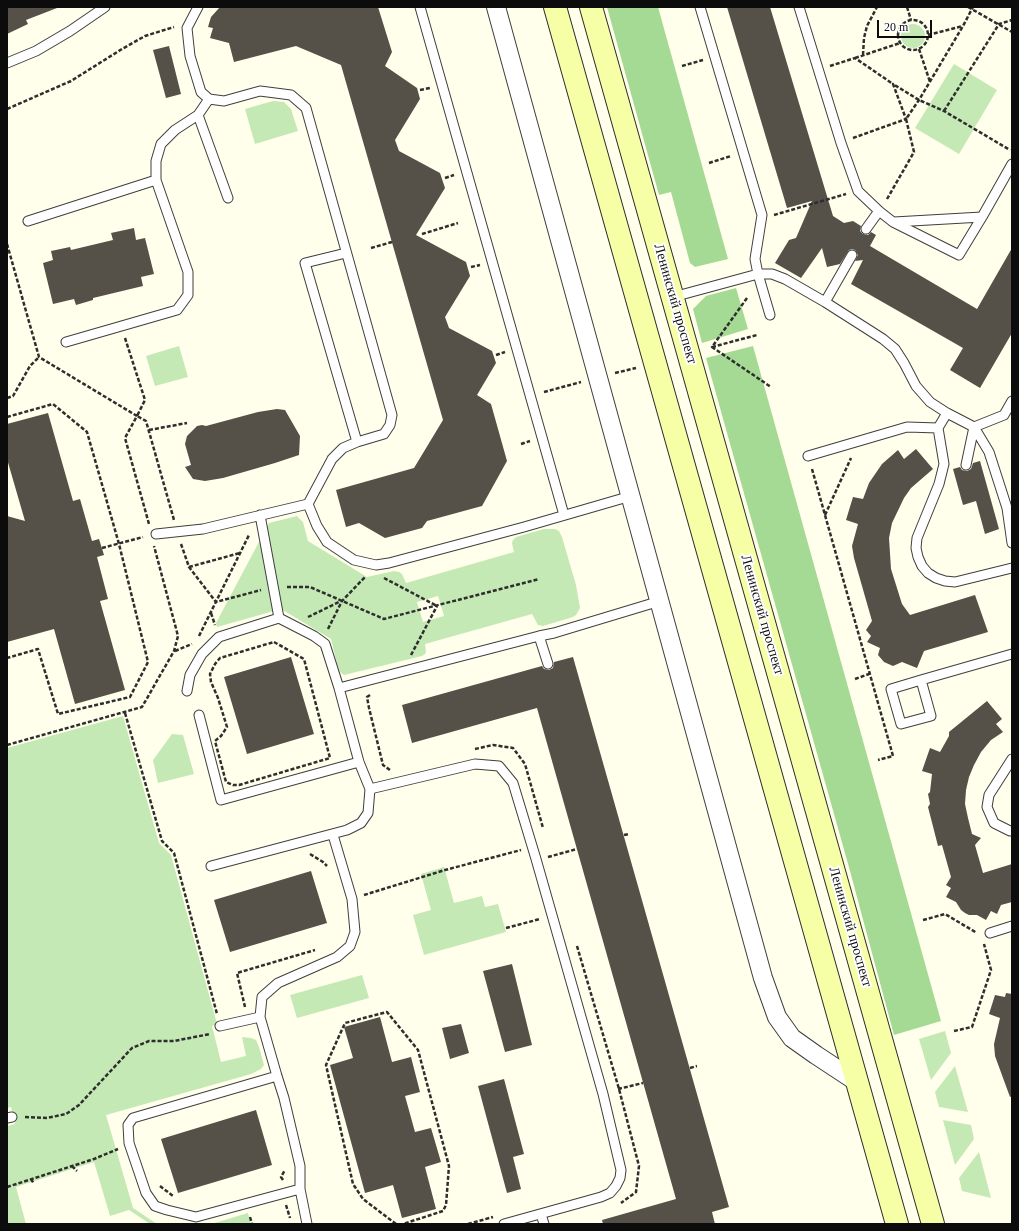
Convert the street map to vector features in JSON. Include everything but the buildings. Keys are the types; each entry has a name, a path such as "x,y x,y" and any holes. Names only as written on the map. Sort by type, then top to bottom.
{"main road":[{"path":"555,7 897,1224"},
{"name":"Ленинский проспект","path":"591,7 933,1224"}],"street":[{"path":"496,7 763,978 777,1017 792,1038 857,1082"}],"lane":[{"path":"7,62 36,51 70,32 105,7"},
{"path":"152,535 203,529 308,504 332,459 342,448 384,434 390,425 392,415 306,108 291,95 260,91 224,100 209,99 201,92 190,56 187,28 198,7"},
{"path":"420,7 564,515"},
{"path":"700,7 762,215 755,259 770,315"},
{"path":"800,7 841,143 858,191 893,222 959,255 1012,164"},
{"path":"66,342 177,310 188,295 188,272 156,180 156,161 161,144 175,130 198,115 209,99"},
{"path":"198,115 228,198"},
{"path":"28,221 156,180"},
{"path":"866,229 879,211"},
{"path":"893,222 982,217"},
{"path":"346,253 305,263 357,442"},
{"path":"825,302 852,255"},
{"path":"673,297 758,274 772,274 785,279 825,302 883,339 895,349 916,386 930,402 974,427 989,452 1007,508 1012,544"},
{"path":"974,427 1004,415 1012,400"},
{"path":"947,413 938,428 944,464 939,484 917,538 916,548 922,566 928,573 936,578 955,582 1012,568"},
{"path":"808,456 907,427 938,428"},
{"path":"966,465 974,427"},
{"path":"308,504 316,526 327,542 354,560 376,565 494,535 631,496"},
{"path":"211,866 333,835 361,823 368,813 370,789 359,762 339,688 325,644 314,636 280,618 260,516"},
{"path":"339,688 554,633 660,601"},
{"path":"186,691 190,675 202,654 219,637 280,618"},
{"path":"539,636 548,664"},
{"path":"921,680 931,716 901,724 891,689 921,680 1012,654"},
{"path":"199,715 221,800 359,762"},
{"path":"1012,759 989,795 987,807 994,823 1012,831"},
{"path":"370,789 475,764 499,766 513,784 566,962 603,1094 621,1170 620,1178 610,1193 601,1197 504,1224"},
{"path":"308,1224 300,1189 300,1166 284,1098 260,1017 262,996 278,983 337,957 350,946 355,932 352,899 333,835"},
{"path":"986,934 1012,926"},
{"path":"220,1026 260,1017"},
{"path":"277,1076 133,1118 128,1125 129,1143 146,1193 155,1206 196,1218 300,1189"},
{"path":"541,1214 544,1224"}],"path":[{"path":"863,55 864,38 867,26 877,7"},
{"path":"907,7 911,20"},
{"path":"968,7 973,8 1012,32"},
{"path":"866,134 906,119 920,100 973,8"},
{"path":"911,20 922,23 926,28 928,35 924,46 918,50 905,48 900,43 898,36 899,30 904,24 911,20"},
{"path":"944,111 999,24 1012,20"},
{"path":"7,109 71,81 145,36 179,25 189,24"},
{"path":"928,35 963,26"},
{"path":"818,69 900,43"},
{"path":"918,50 930,82"},
{"path":"854,58 893,84 920,100 944,111 1012,152"},
{"path":"879,211 890,195 914,152 906,119 893,84"},
{"path":"772,216 858,191"},
{"path":"422,234 458,223"},
{"path":"371,248 392,242"},
{"path":"7,244 39,357 146,421 177,532 189,567 216,602"},
{"path":"712,347 747,298"},
{"path":"7,745 142,707 174,651 178,636 126,438 145,400 121,326"},
{"path":"708,348 757,335"},
{"path":"712,347 772,387"},
{"path":"7,398 13,396 30,366 39,357"},
{"path":"7,417 53,404 87,432 119,544 148,662 130,697 58,714 38,649 7,658"},
{"path":"149,430 187,423"},
{"path":"825,516 852,456 849,444"},
{"path":"808,456 893,756 878,760"},
{"path":"199,636 260,516"},
{"path":"102,548 152,535"},
{"path":"189,567 240,553"},
{"path":"321,642 342,600 376,565"},
{"path":"376,565 379,576 437,606"},
{"path":"216,602 273,587 310,586 384,619 539,579"},
{"path":"292,625 342,600"},
{"path":"402,671 437,606"},
{"path":"274,642 304,660 330,758 239,784 233,785 226,782 214,741 221,736 227,727 218,698 211,682 210,674 215,664 220,658 224,657 274,642"},
{"path":"174,651 196,643"},
{"path":"855,678 869,674"},
{"path":"375,691 367,697 368,708 383,765 391,770"},
{"path":"10,1117 47,1118 66,1114 79,1105 132,1048 149,1041 174,1041 211,1034 220,1026 174,853 162,841 125,712"},
{"path":"624,835 629,834"},
{"path":"568,852 577,849"},
{"path":"352,899 439,872 520,850"},
{"path":"923,920 945,914 986,934"},
{"path":"506,928 542,918"},
{"path":"954,1032 972,1027 989,977 991,970 984,942"},
{"path":"396,1224 363,1199 354,1184 326,1065 345,1023 387,1012 418,1050 449,1166 446,1205 444,1211 403,1224"},
{"path":"690,1068 697,1066"},
{"path":"7,1187 114,1152"},
{"path":"72,1166 77,1171"},
{"path":"278,1180 281,1177"},
{"path":"31,1179 34,1184"},
{"path":"157,1183 176,1198"},
{"path":"286,1204 292,1224"},
{"path":"250,1215 252,1224"}],"green space":[{"path":"607,7 658,7 728,259 695,267 690,263 671,192 659,195"},
{"path":"913,24 921,28 925,36 921,44 913,48 905,44 901,36 905,28"},
{"path":"954,64 997,90 959,154 915,128"},
{"path":"273,101 284,102 291,109 298,131 255,144 245,109"},
{"path":"736,288 748,329 702,343 693,309 706,296"},
{"path":"179,346 188,377 155,386 146,356"},
{"path":"753,346 941,1021 894,1035 850,871 706,358"},
{"path":"297,516 303,522 308,541 367,577 394,571 402,574 406,583 514,552 512,543 516,537 544,529 555,529 559,531 562,537 576,585 580,608 573,617 543,626 538,625 532,614 425,644 426,652 422,656 344,675 340,672 337,664 331,639 281,609 217,627 216,623 269,523","holes":["438,596 444,616 423,622 417,602"]},
{"path":"123,716 159,843 171,855 217,1024 212,1026 221,1062 246,1056 242,1037 256,1040 264,1065 261,1069 251,1074 106,1115 133,1208 157,1224 150,1224 129,1210 110,1216 94,1162 16,1187 26,1224 7,1224 7,1126 15,1124 11,1107 7,1108 7,748"},
{"path":"172,734 183,735 194,774 158,783 153,760"},
{"path":"444,867 454,903 482,896 485,907 498,904 506,932 424,955 413,915 431,910 421,874"},
{"path":"362,975 369,998 297,1018 290,995"},
{"path":"945,1031 951,1053 931,1080 919,1039"},
{"path":"955,1066 968,1112 939,1107 935,1092"},
{"path":"943,1120 971,1125 974,1139 955,1165"},
{"path":"979,1152 991,1198 962,1191 959,1178"},
{"path":"248,1213 251,1224 211,1224"}]}
